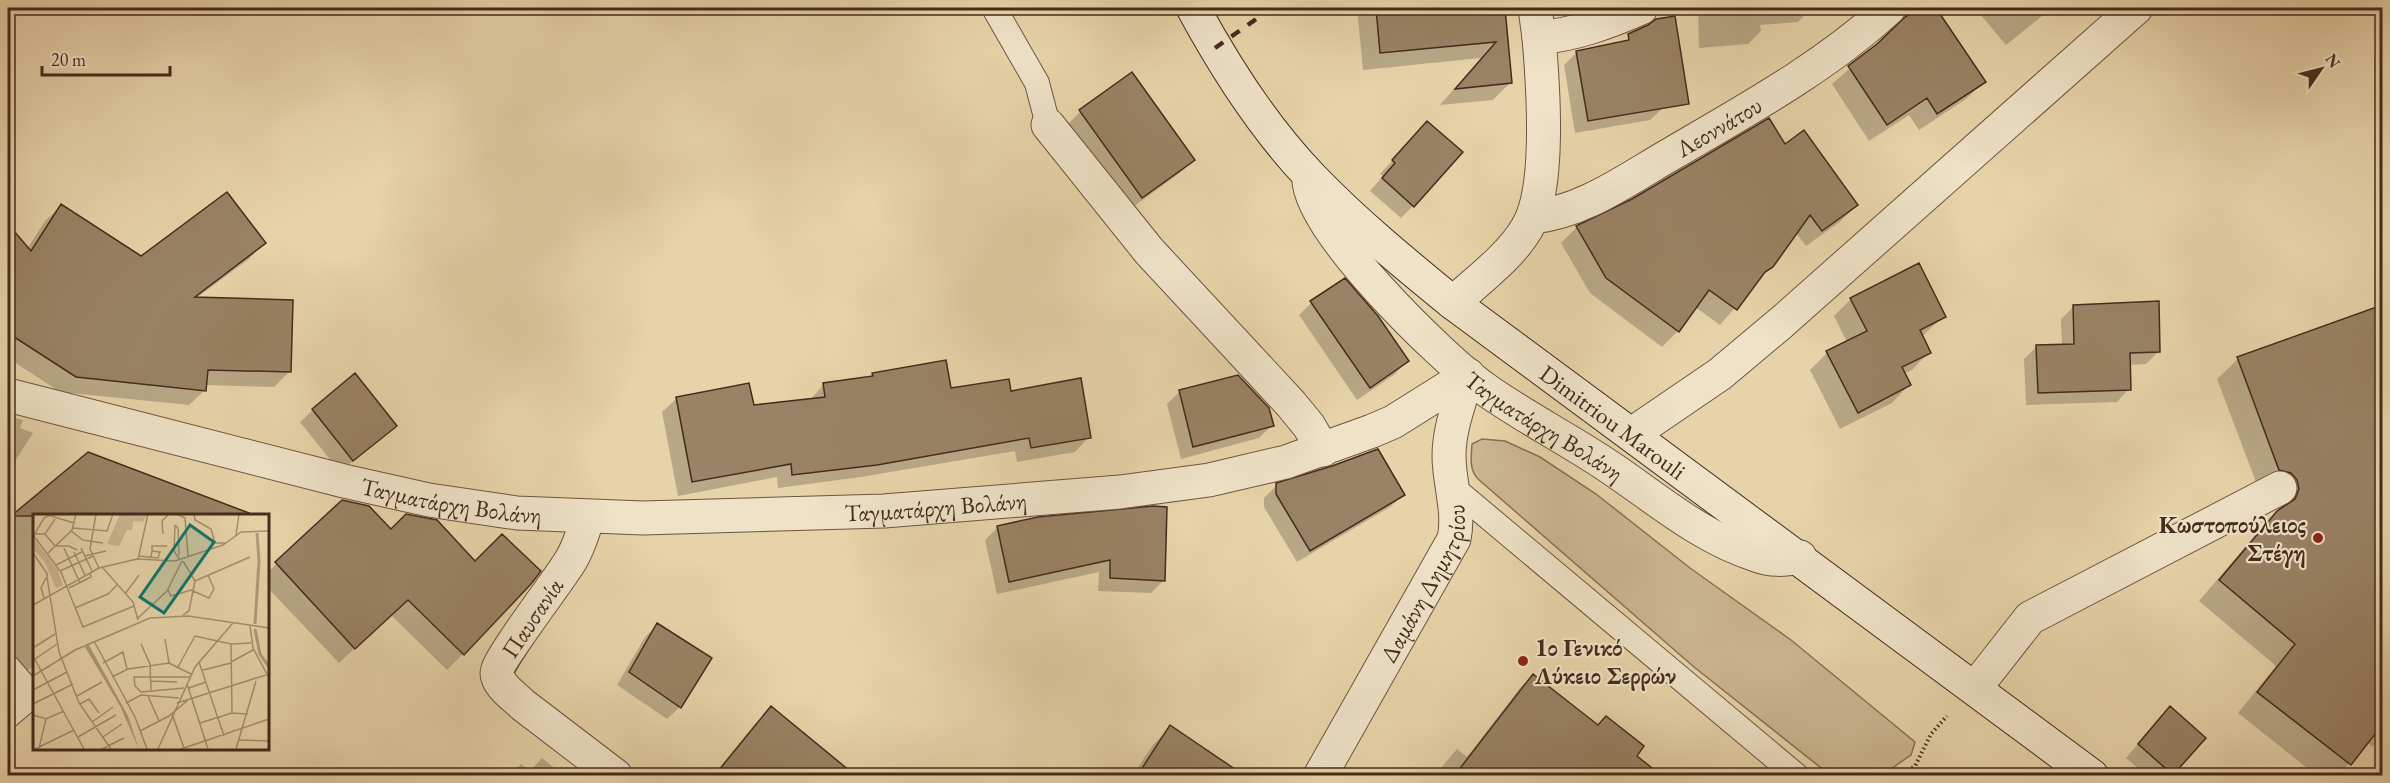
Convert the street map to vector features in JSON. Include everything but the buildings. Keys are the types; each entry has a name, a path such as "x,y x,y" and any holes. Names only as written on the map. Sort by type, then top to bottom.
{"street":[{"name":"Dimitriou Marouli","path":"1193,8 1215,48 1251,101 1309,176 1360,225 1454,303 1800,557 2092,776"},
{"path":"1454,303 1518,240 1533,217 1539,199 1542,169 1542,72 1537,23 1567,35 1597,26 1641,8"},
{"name":"Λεοννάτου","path":"1533,217 1552,215 1588,201 1697,138 1807,73 1852,41 1889,8"},
{"path":"1632,434 1720,374 1782,322 2136,8"},
{"path":"1048,125 1149,251 1291,404 1309,426 1323,450"},
{"path":"1309,176 1308,186 1313,201 1338,241 1386,297 1449,360 1468,375"},
{"name":"Ταγματάρχη Βολάνη","path":"8,395 344,481 418,497 517,513 588,517 702,517 884,511 1120,492 1209,480 1286,462 1393,422 1468,375 1482,387 1609,466 1704,531 1756,556 1777,561 1800,557"},
{"name":"Δαμάνη Δημητρίου","path":"1320,776 1455,539 1457,523 1451,486 1450,441 1468,375"},
{"path":"1975,688 2030,618 2280,488"},
{"name":"Παυσανία","path":"588,517 571,560 510,648 497,670 497,676 523,705 616,776"}],"lane":[{"path":"994,8 1037,83 1048,125"},
{"path":"1451,486 1797,776"},
{"path":"8,667 33,694"},
{"path":"8,716 33,696"}],"path":[{"path":"1901,776 1915,766 1931,734 1975,688"}],"shaded area":[{"path":"1482,439 1505,441 1540,457 1596,494 1690,568 1791,640 1915,742 1911,755 1882,775 1830,775 1694,667 1478,479 1472,467 1472,444"}],"railway":[{"path":"1215,48 1272,8"}],"place":[{"name":"Κωστοπούλειος Στέγη","path":"2318,538"},
{"name":"1ο Γενικό Λύκειο Σερρών","path":"1523,661"}]}
